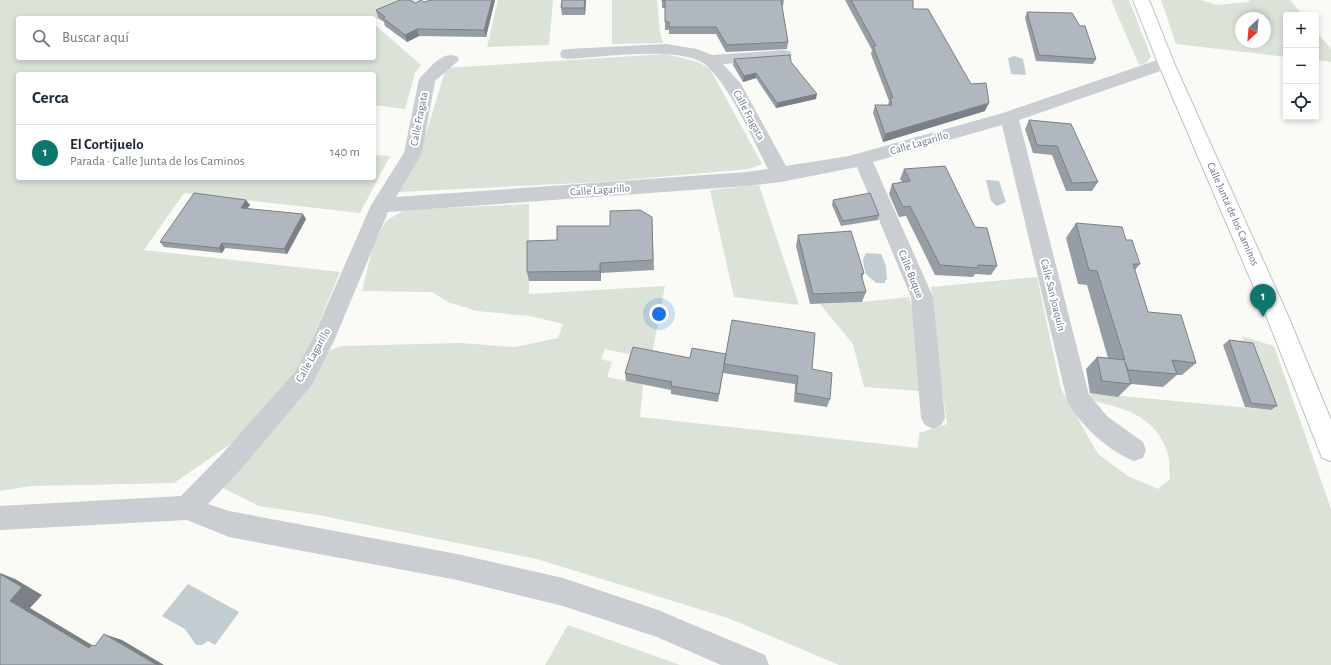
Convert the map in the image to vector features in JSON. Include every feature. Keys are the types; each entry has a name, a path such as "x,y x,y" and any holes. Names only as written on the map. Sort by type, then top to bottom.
{"main road":[{"name":"Calle Junta de los Caminos","path":"1141,0 1166,63 1278,318 1331,450"}],"street":[{"name":"Calle Fragata","path":"568,54 666,49 697,54 710,60 732,84 781,175"},
{"name":"Calle Fragata","path":"710,60 784,55"},
{"name":"Calle Fragata","path":"381,205 413,153 427,78 451,60"},
{"name":"Calle Lagarillo","path":"187,508 230,462 303,379 323,341 381,205 739,180 781,175 862,160 1009,117 1166,63"},
{"name":"Calle San Joaquín","path":"1009,117 1079,400 1100,425 1134,450"},
{"name":"Calle Buque","path":"862,160 922,297 933,418"},
{"path":"0,518 187,508 228,524 457,567 563,592 658,624 754,665"}],"shaded area":[{"path":"0,0 418,0 376,19 376,16 16,16 16,60 376,60 376,26 421,65 415,73 405,109 376,105 376,72 16,72 16,180 376,180 376,155 390,156 360,213 184,193 144,250 340,272 298,374 232,443 174,483 30,486 0,491"},
{"path":"498,0 553,0 549,45 487,47"},
{"path":"612,0 657,0 660,33 663,43 612,44"},
{"path":"1111,0 1129,0 1151,57 1146,63 1139,65"},
{"path":"1161,0 1201,0 1217,5 1249,2 1249,0 1290,0 1300,12 1283,12 1283,57 1176,44"},
{"path":"1319,35 1331,49 1331,62 1319,60"},
{"path":"665,54 698,62 710,69 762,164 749,169 602,182 398,192 420,153 446,68"},
{"path":"1015,56 1023,59 1026,75 1011,74 1008,58"},
{"path":"986,180 999,181 1006,202 997,206 991,201"},
{"path":"759,185 799,305 734,297 710,190"},
{"path":"529,204 529,294 665,286 651,359 605,349 601,359 612,362 607,377 643,384 640,417 918,448 919,433 947,424 940,375 931,287 1037,277 1061,389 1098,454 1128,476 1158,489 1170,479 1169,461 1167,451 1154,429 1136,415 1125,410 1090,400 1090,393 1270,410 1242,336 1274,346 1331,509 1331,665 839,665 728,618 537,559 318,515 259,506 223,488 291,409 330,350 342,346 461,343 515,347 558,338 563,324 530,316 477,311 448,302 432,292 362,291 374,243 386,221 404,210"},
{"path":"866,253 881,254 886,266 887,280 885,280 885,283 876,283 866,274 863,260"},
{"path":"909,297 919,335 920,391 864,387 853,344 820,304 862,302"},
{"path":"188,584 239,612 215,645 208,641 202,645 196,645 185,629 162,616"},
{"path":"568,625 680,665 545,665"}],"building":[{"path":"400,0 410,0 415,3 421,0 424,2 431,0 492,0 484,30 417,29 405,35 383,18 385,17 376,10"},
{"path":"562,0 585,0 584,8 561,8"},
{"path":"662,0 781,0 788,42 727,45 716,27 669,27 669,22 665,22 665,1"},
{"path":"851,0 913,0 913,9 928,9 971,84 986,83 989,103 885,134 875,105 892,105 890,98 893,98 873,46 876,46"},
{"path":"1027,12 1072,13 1080,26 1085,26 1096,59 1039,55"},
{"path":"790,55 791,62 817,94 777,103 756,73 744,76 734,59"},
{"path":"1029,120 1071,124 1098,182 1072,183 1057,146 1037,145"},
{"path":"945,166 975,227 987,228 997,266 978,265 978,268 940,265 910,206 903,207 892,184 910,181 904,169"},
{"path":"194,193 246,200 241,208 303,214 284,249 222,243 219,248 160,242"},
{"path":"870,193 879,215 843,221 833,200"},
{"path":"640,210 652,217 653,260 600,263 600,271 527,272 527,241 557,240 557,226 610,226 610,211"},
{"path":"1076,223 1122,227 1126,240 1132,240 1140,264 1133,264 1148,312 1181,315 1196,363 1172,360 1177,374 1128,370 1125,362 1131,384 1102,381 1097,357 1125,360 1097,271 1089,270"},
{"path":"851,231 864,273 861,274 866,292 813,294 798,235"},
{"path":"732,320 815,333 812,369 832,373 830,399 796,393 798,376 724,364"},
{"path":"1229,340 1253,343 1277,406 1251,403"},
{"path":"633,347 690,358 692,348 726,354 719,394 671,386 672,382 625,373"},
{"path":"0,574 22,587 10,601 89,648 92,645 95,646 104,634 157,665 0,665"}],"place":[{"name":"El Cortijuelo","path":"1263,317"}]}
